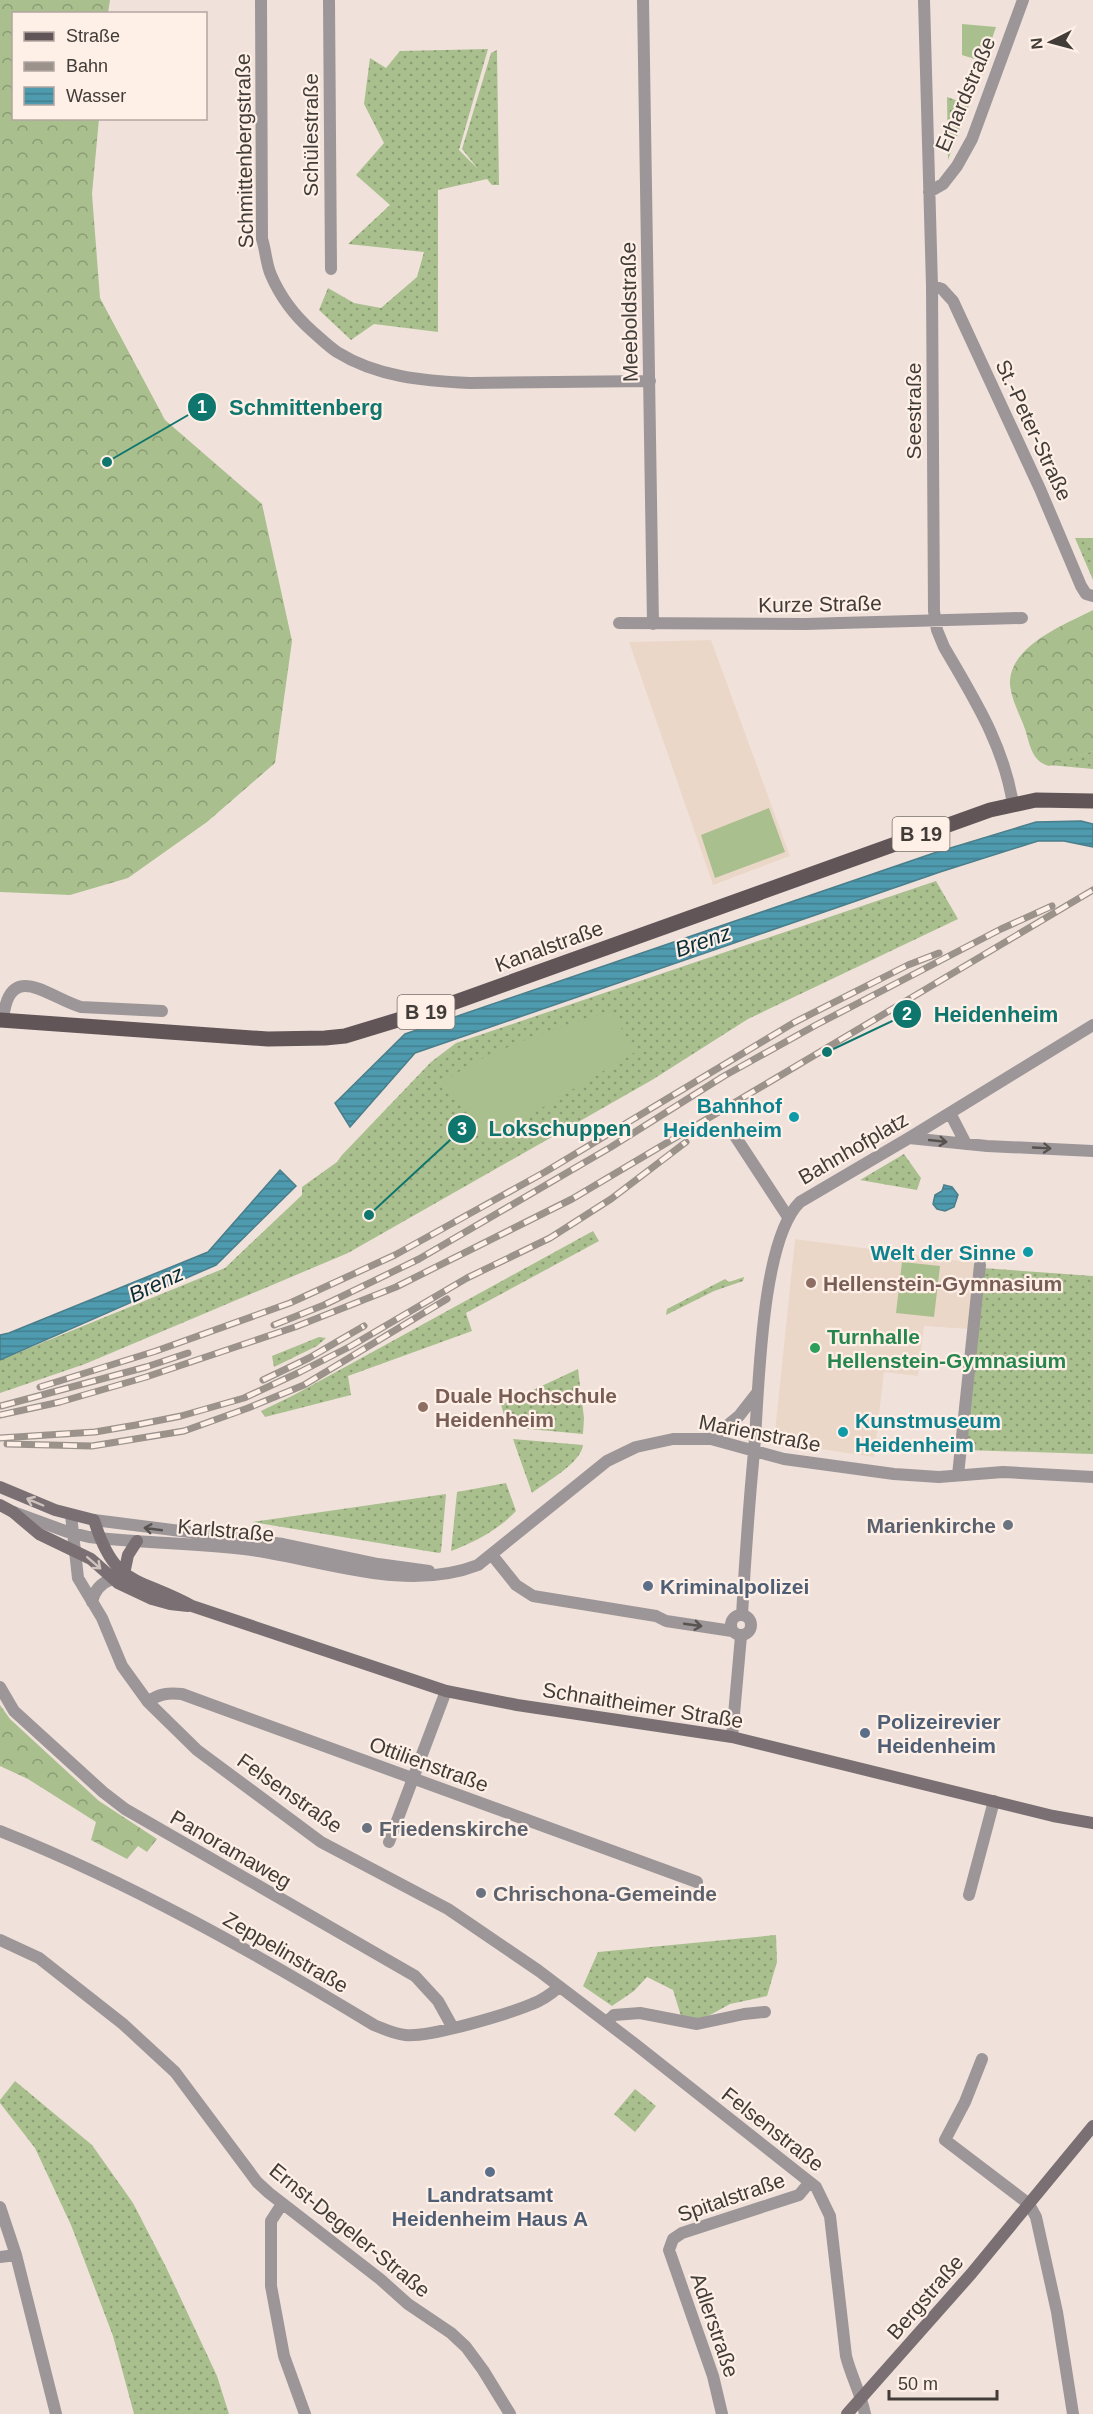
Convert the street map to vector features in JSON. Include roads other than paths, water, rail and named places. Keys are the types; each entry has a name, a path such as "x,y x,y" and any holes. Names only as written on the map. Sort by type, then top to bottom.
{"main road":[{"name":"Kanalstraße","path":"1,1020 268,1039 345,1036 447,1005 918,835 1013,804 1045,800 1093,801"}],"street":[{"name":"Schmittenbergstraße","path":"261,0 262,239 270,275 282,296 304,323 334,351 358,364 397,376 454,382 650,381"},
{"name":"Schülestraße","path":"329,0 332,269"},
{"name":"Meeboldstraße","path":"643,0 653,624"},
{"name":"Seestraße","path":"924,0 924,68 932,286 932,594 935,621 944,646 998,744 1013,804"},
{"name":"Erhardstraße","path":"929,192 943,184 957,166 972,139 1023,0"},
{"name":"St.-Peter-Straße","path":"932,286 942,289 953,301 1040,489 1081,586 1086,594 1093,596"},
{"name":"Kurze Straße","path":"619,623 935,621 1022,618"},
{"name":"Kanalstraße","path":"1,1020 7,998 19,987 41,988 71,1005 81,1007 162,1011"},
{"name":"Bahnhofplatz","path":"735,1136 788,1217 800,1202 1093,1025"},
{"path":"950,1113 966,1144"},
{"path":"909,1138 966,1144 1093,1151"},
{"path":"492,1555 516,1586 533,1596 656,1616 666,1621 747,1634 751,1628 748,1618 742,1615 758,1392 771,1273 779,1239 788,1217"},
{"path":"958,1475 980,1265"},
{"path":"711,1439 739,1416 758,1392"},
{"name":"Marienstraße","path":"492,1555 607,1461 655,1441 673,1438 711,1439 784,1459 831,1467 939,1477 1003,1472 1087,1476"},
{"path":"1087,1476 1093,1468"},
{"path":"0,1486 70,1515 94,1520"},
{"name":"Schnaitheimer Straße","path":"0,1505 13,1512 39,1534 91,1559 112,1579 152,1599 170,1604 192,1606"},
{"name":"Karlstraße","path":"13,1512 74,1534 100,1539 248,1549 405,1577 470,1568 492,1555"},
{"name":"Felsenstraße","path":"70,1515 78,1578 102,1618 122,1666 148,1702 197,1750 321,1842 448,1910 560,1987 809,2183 821,2196 830,2216 846,2356 853,2381 862,2399 865,2414"},
{"name":"Karlstraße","path":"94,1520 283,1544 438,1574"},
{"name":"Schnaitheimer Straße","path":"94,1520 100,1539 111,1560 124,1574 192,1606 446,1691 517,1705 732,1737 1053,1816 1093,1823"},
{"path":"124,1574 128,1554 137,1541"},
{"path":"92,1602 96,1591 103,1583 112,1579"},
{"path":"732,1737 736,1633"},
{"name":"Panoramaweg","path":"0,1687 14,1710 102,1792 125,1809 415,1976 438,2001 453,2028"},
{"path":"389,1842 446,1691"},
{"name":"Ottilienstraße","path":"148,1702 155,1696 166,1693 182,1694 697,1881"},
{"path":"969,1895 994,1801"},
{"name":"Zeppelinstraße","path":"0,1831 183,1916 273,1964 374,2025 407,2036 453,2028 532,2004 548,1997 560,1987"},
{"name":"Ernst-Degeler-Straße","path":"0,1940 39,1958 123,2024 175,2072 257,2182 380,2279 408,2304 451,2333 466,2347 483,2370 510,2414"},
{"path":"607,2022 614,2015 640,2013 697,2025 744,2014 765,2012"},
{"path":"982,2059 965,2102 945,2140 1029,2204 1036,2217 1057,2312 1073,2414"},
{"name":"Bergstraße","path":"847,2414 971,2274 1093,2126"},
{"name":"Spitalstraße","path":"669,2250 673,2239 682,2233 799,2195 809,2183"},
{"path":"282,2204 271,2221 272,2286 284,2356 305,2414"},
{"path":"0,2207 16,2255 56,2414"},
{"name":"Adlerstraße","path":"669,2250 713,2376 722,2414"},
{"path":"0,2257 16,2255"}],"water":[{"name":"Brenz","path":"1081,821 1093,824 1093,847 1064,841 1038,841 940,872 415,1053 350,1127 335,1103 405,1034 934,853 1036,822"},
{"name":"Brenz","path":"280,1170 296,1186 216,1265 0,1360 0,1335 208,1252"},
{"path":"944,1185 952,1187 958,1195 954,1207 945,1211 937,1209 933,1204 935,1195 942,1191"}],"railway":[{"path":"0,1415 60,1402 146,1377 295,1327 396,1287 572,1199 1093,890"},
{"path":"274,1325 324,1305 419,1259 611,1147 724,1076 816,1025 1001,929 1052,906"},
{"path":"40,1387 156,1351 290,1303 395,1255 545,1172 795,1022 908,965 939,953"},
{"path":"0,1438 95,1432 181,1416 244,1398 351,1346 467,1278 550,1238 611,1199 686,1142"},
{"path":"7,1444 92,1446 184,1431 304,1385 447,1299"},
{"path":"263,1380 309,1358 364,1326"},
{"path":"1,1406 146,1367 188,1353"}],"place":[{"name":"Schmittenberg","path":"107,462"},
{"name":"Heidenheim","path":"827,1052"},
{"name":"Bahnhof Heidenheim","path":"794,1117"},
{"name":"Lokschuppen","path":"369,1215"},
{"name":"Welt der Sinne","path":"1028,1252"},
{"name":"Hellenstein-Gymnasium","path":"811,1283"},
{"name":"Turnhalle Hellenstein-Gymnasium","path":"815,1348"},
{"name":"Duale Hochschule Heidenheim","path":"423,1407"},
{"name":"Kunstmuseum Heidenheim","path":"843,1432"},
{"name":"Marienkirche","path":"1008,1525"},
{"name":"Kriminalpolizei","path":"648,1586"},
{"name":"Polizeirevier Heidenheim","path":"865,1733"},
{"name":"Friedenskirche","path":"367,1828"},
{"name":"Chrischona-Gemeinde","path":"481,1893"},
{"name":"Landratsamt Heidenheim Haus A","path":"490,2172"}]}
